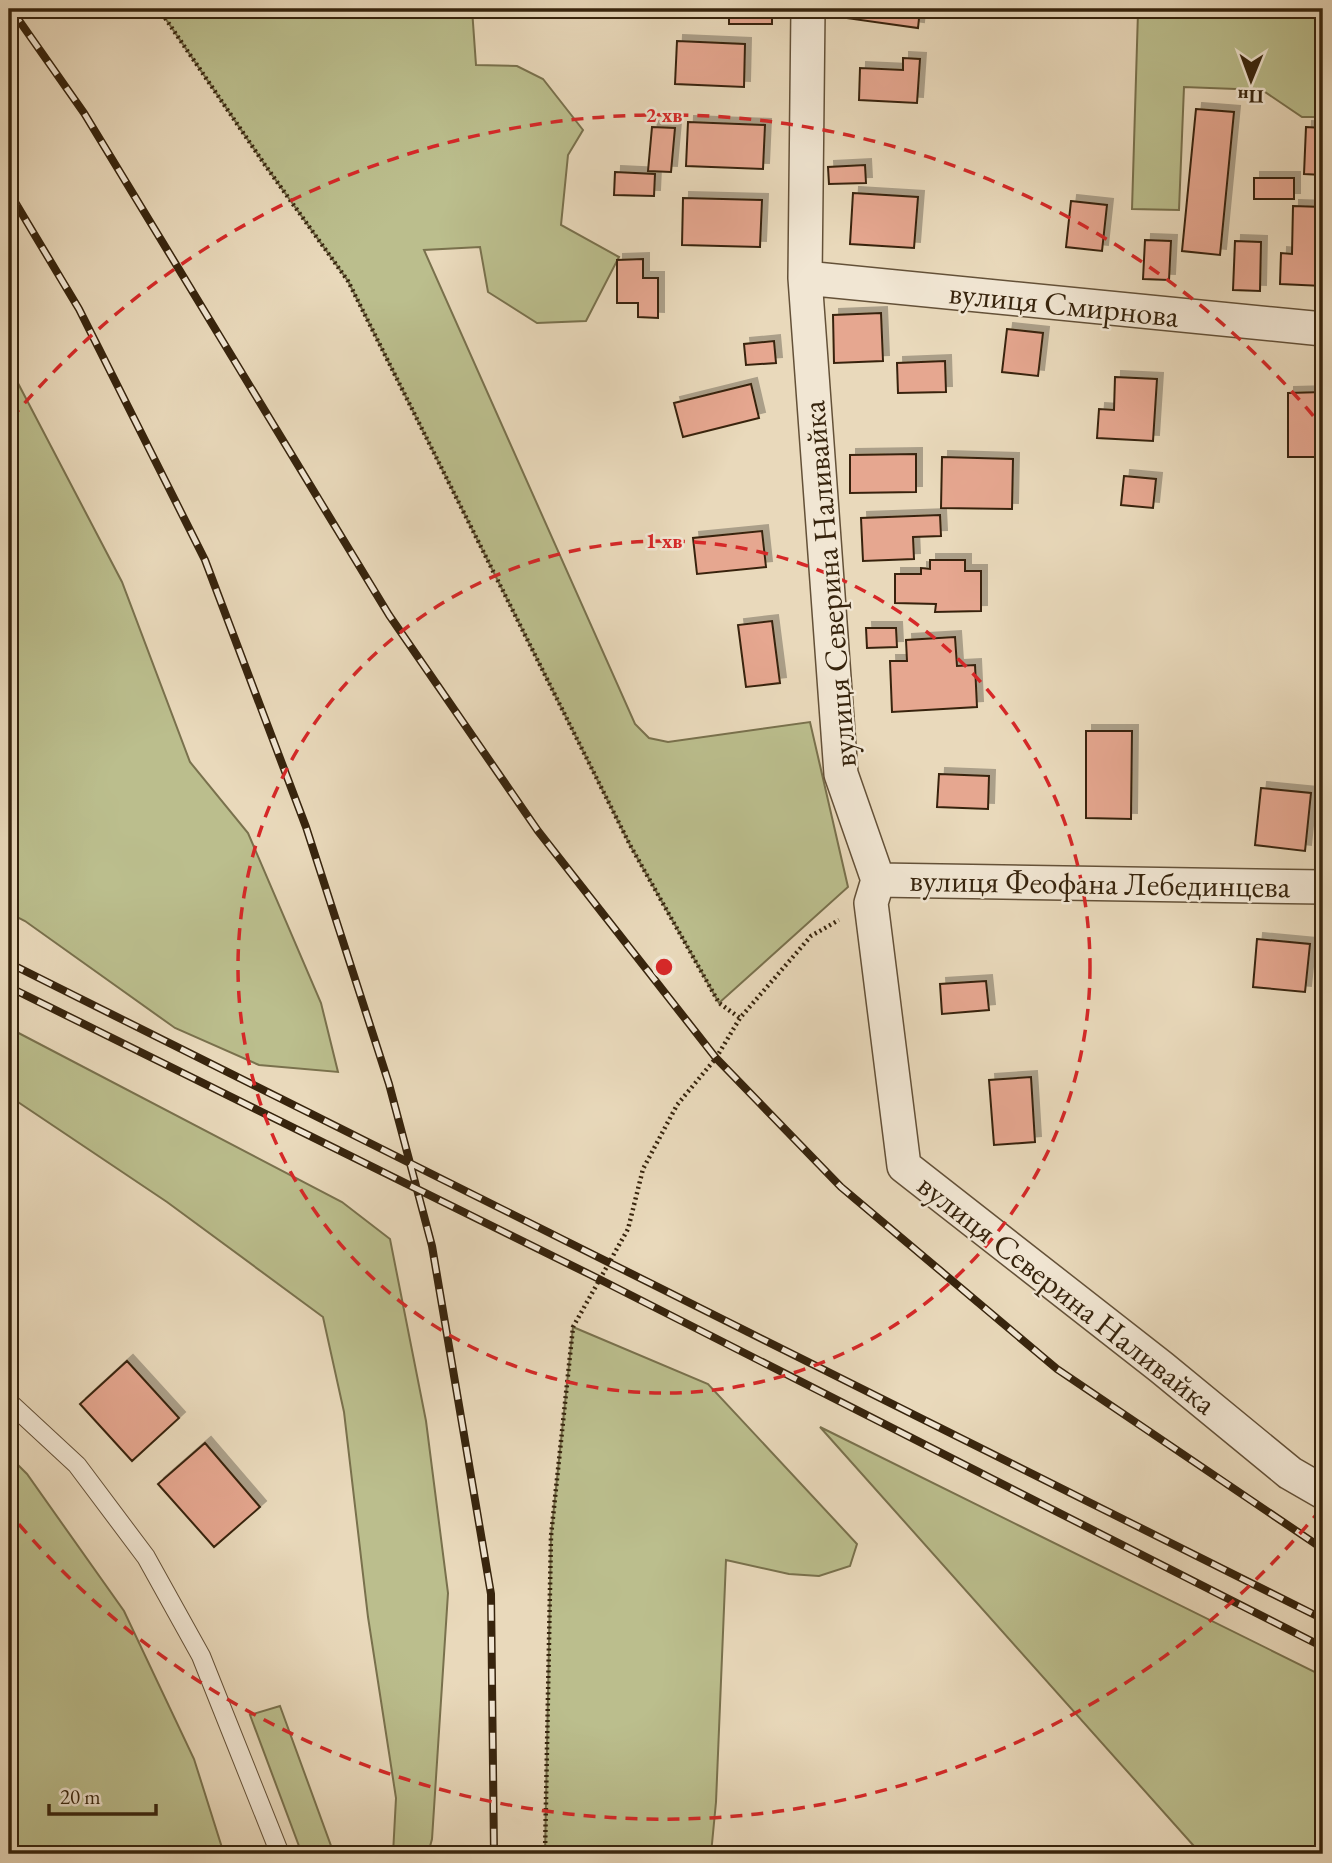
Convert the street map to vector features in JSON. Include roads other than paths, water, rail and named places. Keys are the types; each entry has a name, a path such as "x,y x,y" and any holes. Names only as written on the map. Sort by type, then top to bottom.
{"street":[{"name":"вулиця Северина Наливайка","path":"808,9 804,278 841,774 874,891 904,1166 1161,1367 1290,1473 1323,1492"},
{"name":"вулиця Смирнова","path":"804,278 1323,329"},
{"name":"вулиця Феофана Лебединцева","path":"874,891 1301,885 1323,887"}],"lane":[{"path":"9,1402 77,1465 146,1557 201,1656 280,1854"}],"railway":[{"path":"11,9 84,113 389,615 538,831 716,1058 841,1187 1057,1369 1323,1549"},
{"path":"9,192 79,309 205,560 306,827 389,1084 432,1246 491,1594 494,1854"},
{"path":"9,963 1323,1619"},
{"path":"9,987 599,1279 1323,1647"}]}
